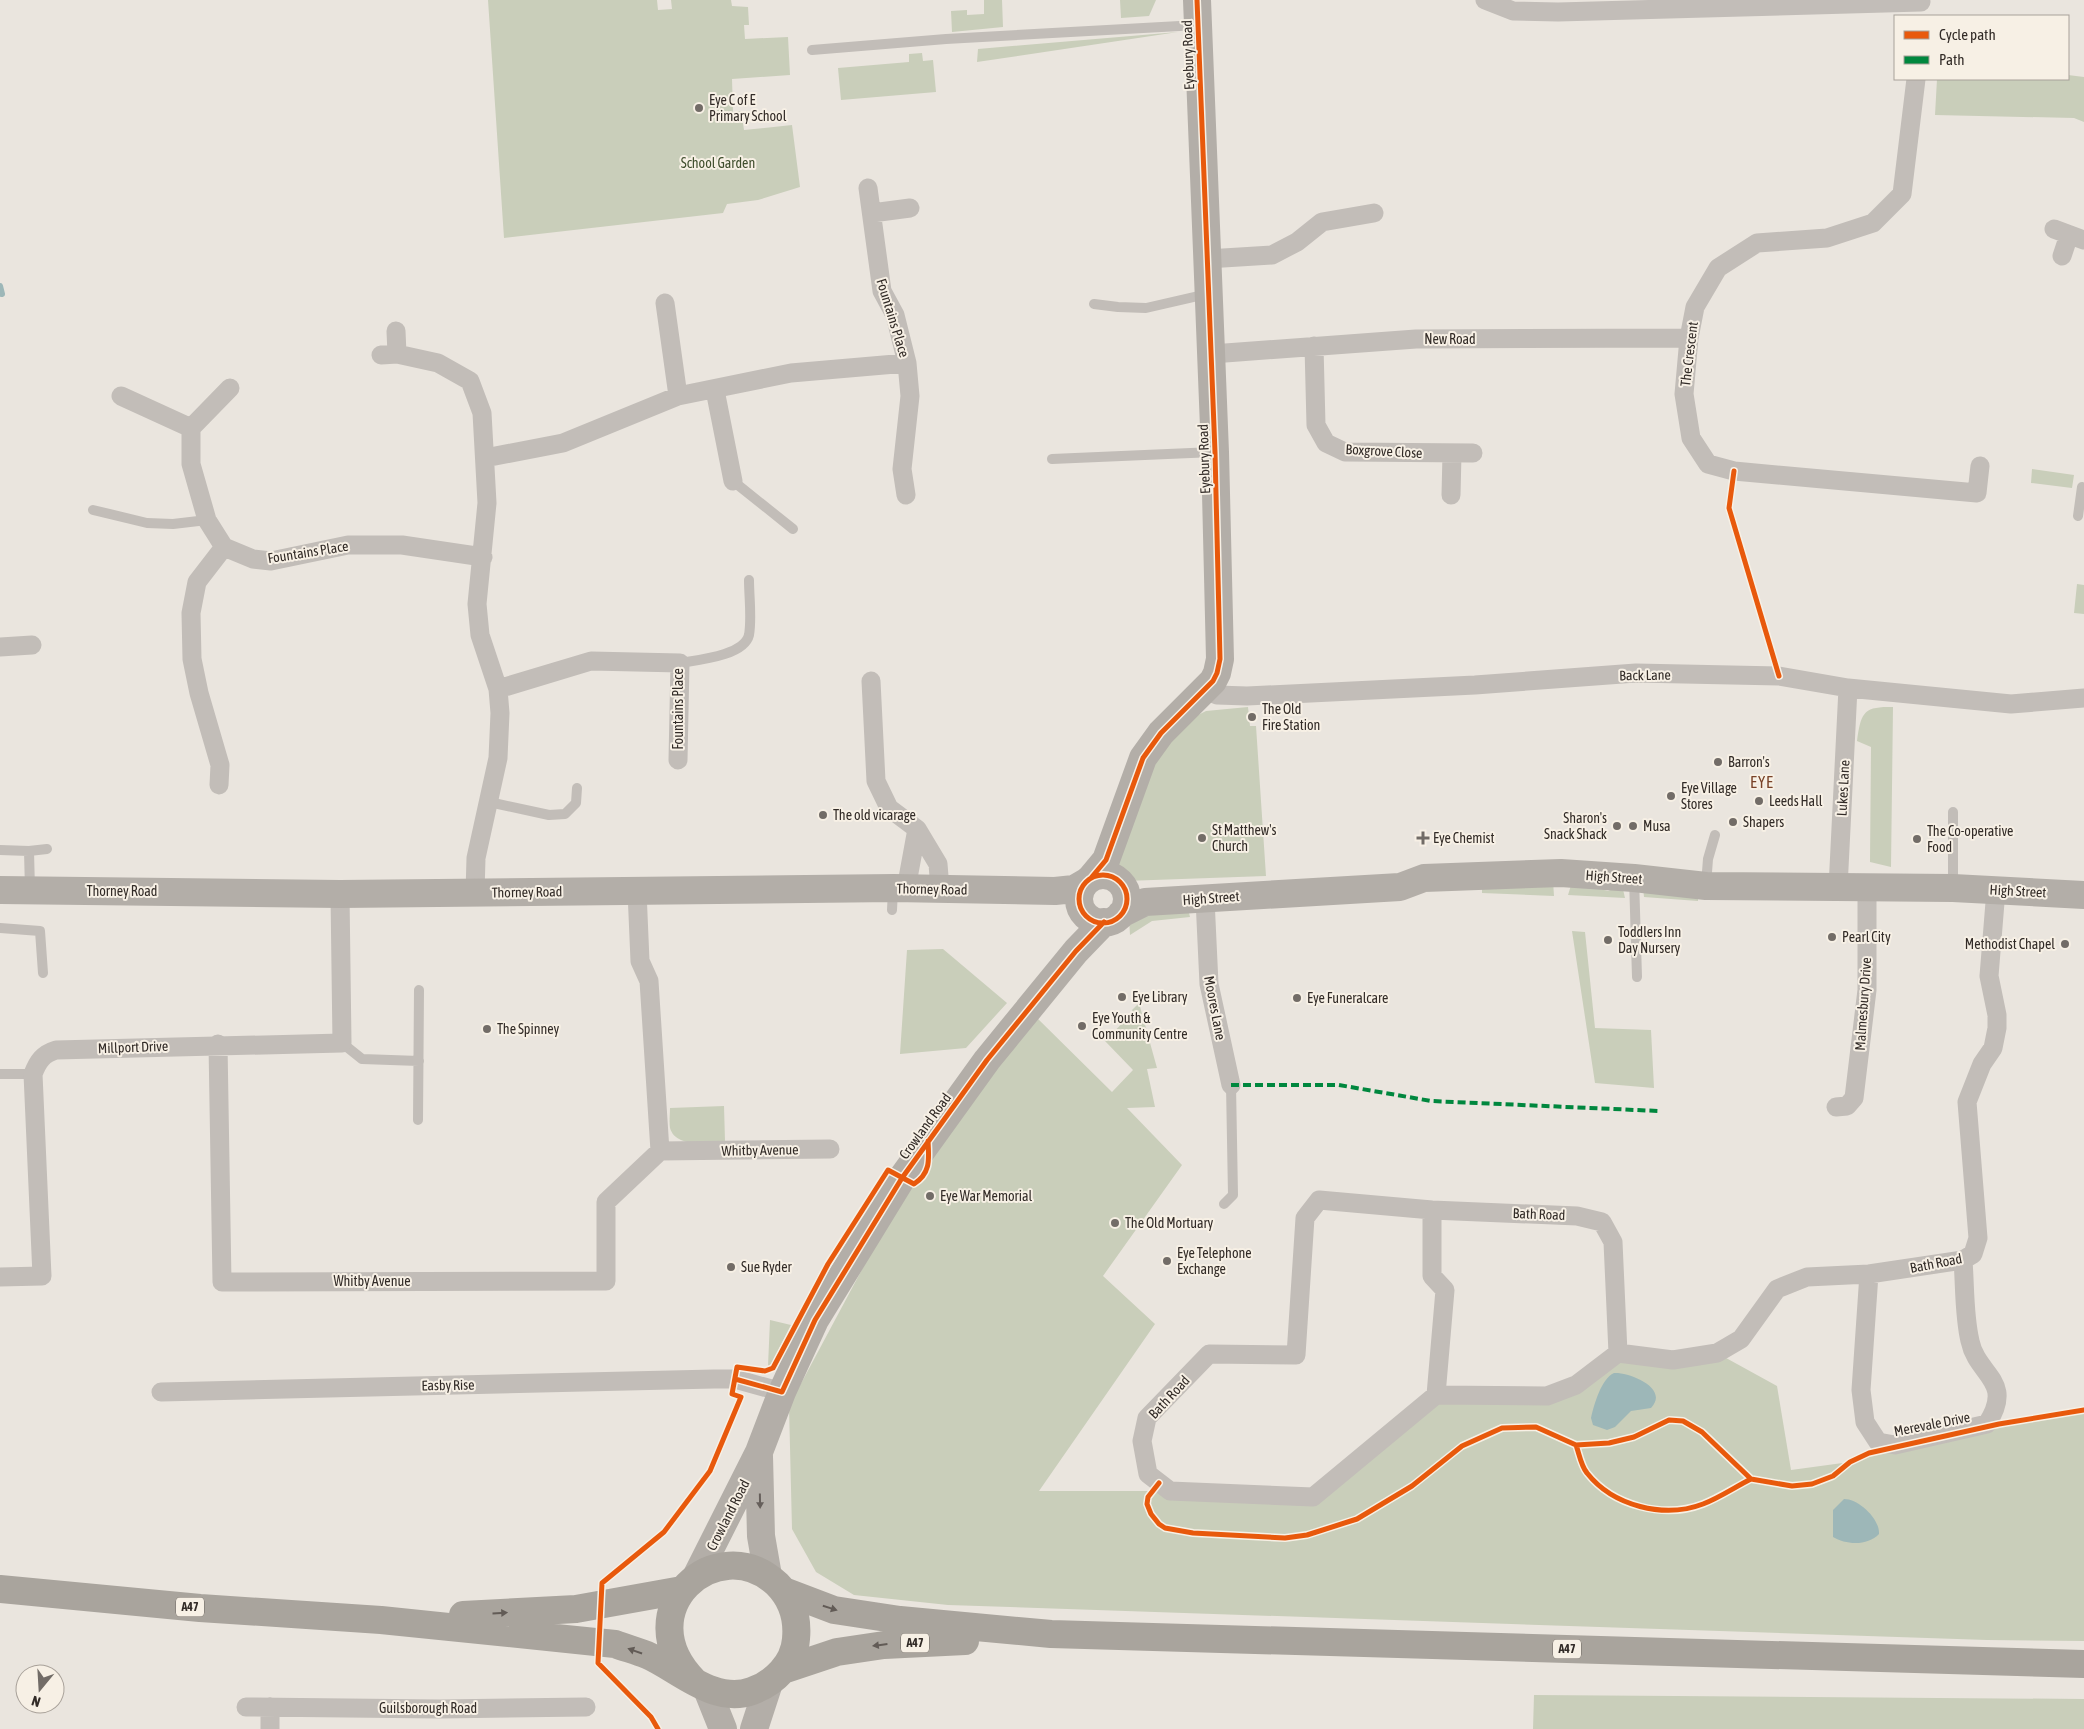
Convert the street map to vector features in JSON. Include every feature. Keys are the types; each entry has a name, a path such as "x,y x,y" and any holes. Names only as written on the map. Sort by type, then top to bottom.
{"highway":[{"path":"732,1566 751,1568 776,1584 793,1607 797,1624 796,1642 791,1657 776,1676 750,1692 728,1694 701,1685 677,1660 672,1648 669,1628 672,1608 689,1584 713,1569 732,1566"},
{"name":"A47","path":"381,1620 576,1609 689,1584"},
{"name":"A47","path":"776,1584 834,1610 900,1620 1051,1634 2084,1664"},
{"name":"A47","path":"0,1589 200,1608 381,1620 615,1644 648,1656 701,1685"},
{"name":"A47","path":"776,1676 837,1652 884,1644 1051,1634"}],"street":[{"path":"1486,0 1513,11 1558,12 1920,6"},
{"name":"Eyebury Road","path":"1107,896 1143,758 1161,734 1205,690 1217,672 1220,659 1212,354 1208,294 1198,12"},
{"name":"The Crescent","path":"1916,80 1902,194 1873,223 1827,238 1758,243 1718,268 1695,307 1690,338 1684,394 1691,438 1708,464 1734,471 1977,493 1980,466"},
{"name":"Fountains Place","path":"868,188 882,291 895,315 907,363 910,396 902,470 906,495"},
{"path":"872,213 910,208"},
{"path":"1207,259 1272,255 1297,242 1322,222 1374,213"},
{"path":"2062,256 2069,235"},
{"path":"665,303 678,396"},
{"path":"396,331 389,354 438,363 470,381 482,413 487,503 477,604 480,635 498,689 500,713 498,758 476,858 475,893"},
{"name":"New Road","path":"1212,354 1416,339 1690,338"},
{"name":"Boxgrove Close","path":"1314,346 1316,425 1326,443 1345,452 1473,453"},
{"name":"Fountains Place","path":"485,458 563,443 678,396 715,390 791,373 907,363"},
{"path":"219,785 220,765 199,693 192,659 191,613 196,582 224,547 207,520 190,464 191,428 230,388"},
{"path":"715,390 733,481"},
{"path":"121,396 191,428"},
{"path":"1451,495 1452,454"},
{"name":"Fountains Place","path":"224,547 252,559 270,561 348,545 402,545 483,557"},
{"path":"0,647 32,645"},
{"name":"Fountains Place","path":"498,689 591,661 680,663 678,760"},
{"name":"Back Lane","path":"1205,690 1217,695 1247,696 1475,685 1636,673 1779,676 1924,700 2011,704 2084,698"},
{"path":"871,681 876,780 889,808 917,829 938,864 940,889"},
{"name":"Lukes Lane","path":"1838,888 1848,688"},
{"path":"897,896 917,829"},
{"name":"High Street","path":"1107,896 1205,899 1400,887 1424,878 1561,873 1634,878 1706,886 1953,888 2084,895"},
{"name":"Malmesbury Drive","path":"1836,1107 1847,1106 1854,1098 1867,990 1866,887"},
{"name":"Thorney Road","path":"0,890 340,894 637,891 897,896 940,889 1054,891 1107,896"},
{"name":"Bath Road","path":"1436,1394 1314,1497 1170,1491 1148,1474 1142,1441 1148,1418 1209,1354 1296,1355 1304,1218 1319,1200 1432,1210 1577,1216 1602,1222 1613,1242 1618,1353 1673,1360 1717,1353 1740,1339 1777,1290 1807,1277 1869,1274 1963,1260 1973,1254 1978,1238 1967,1102 1982,1064 1993,1048 1997,1028 1997,1015 1989,976 1996,890"},
{"path":"637,891 640,961 649,981 660,1151"},
{"path":"340,894 342,1043"},
{"name":"Crowland Road","path":"689,1584 759,1452 782,1392 816,1320 836,1268 987,1060 1076,951 1107,896"},
{"name":"Moores Lane","path":"1205,899 1209,984 1231,1085"},
{"name":"Millport Drive","path":"33,1074 45,1053 56,1050 218,1044 342,1043"},
{"name":"Whitby Avenue","path":"218,1044 222,1282 606,1281 606,1202 660,1151 830,1149"},
{"path":"0,1278 42,1276 33,1074"},
{"path":"1432,1210 1432,1276 1445,1290 1436,1394 1547,1396 1576,1386 1618,1353"},
{"name":"Merevale Drive","path":"1869,1274 1862,1390 1865,1422 1878,1442 1895,1445 1987,1424 1996,1410 1996,1382 1976,1357 1970,1342 1963,1260"},
{"name":"Easby Rise","path":"161,1392 735,1379 782,1392"},
{"name":"Crowland Road","path":"759,1452 761,1536 776,1584"},
{"path":"754,1729 776,1676"},
{"path":"701,1685 723,1729"},
{"name":"Guilsborough Road","path":"246,1707 440,1709 564,1713 586,1707"},
{"path":"270,1707 270,1729"}],"lane":[{"path":"812,50 946,39 1198,12"},
{"path":"1094,304 1146,308 1208,294"},
{"path":"1052,459 1215,452"},
{"path":"733,481 793,529"},
{"path":"2078,516 2082,487"},
{"path":"93,510 146,523 173,524 207,520"},
{"path":"680,663 716,658 741,646 749,637 749,580"},
{"path":"489,802 550,815 565,814 576,803 577,788"},
{"path":"1953,812 1953,888"},
{"path":"1706,886 1708,859 1715,835"},
{"path":"0,850 47,849"},
{"path":"29,850 30,891"},
{"path":"1634,878 1637,977"},
{"path":"0,928 40,931 43,973"},
{"path":"418,1120 419,990"},
{"path":"342,1043 362,1058 419,1061"},
{"path":"0,1074 33,1074"},
{"path":"1224,1204 1233,1195 1231,1085"}],"green space":[{"name":"Eye C of E Primary School","path":"488,0 657,0 658,10 672,9 671,0 731,0 732,6 748,7 749,25 744,25 745,39 788,37 790,75 732,79 733,112 741,111 744,130 792,125 800,187 758,200 727,204 723,213 504,238"},
{"path":"984,0 1002,0 1003,27 952,32 951,11 967,10 967,15 984,14"},
{"path":"1120,0 1156,0 1149,16 1121,18"},
{"path":"1178,32 977,62 978,49"},
{"path":"922,53 923,61 933,60 936,92 841,100 838,68 909,62 909,54"},
{"path":"2069,75 2084,77 2084,122 2074,118 1935,115 1937,80 2069,80"},
{"path":"2032,469 2074,475 2072,488 2031,483"},
{"path":"2077,584 2084,585 2084,614 2074,613"},
{"path":"1248,707 1250,726 1256,726 1266,876 1125,881 1118,873 1117,861 1150,761 1188,720 1206,711"},
{"path":"1893,707 1891,867 1870,862 1871,747 1857,741 1860,724 1865,713 1875,708"},
{"path":"1553,881 1554,896 1482,893 1482,884"},
{"path":"1572,882 1608,891 1622,885 1625,898 1568,895"},
{"path":"1643,887 1698,895 1698,901 1644,897"},
{"path":"1141,911 1189,913 1190,917 1152,921 1130,935 1129,918"},
{"path":"1572,931 1585,932 1595,1028 1651,1030 1654,1088 1595,1083"},
{"path":"943,949 1007,1003 966,1048 900,1054 907,950"},
{"path":"1139,1003 1157,1068 1147,1069 1155,1107 1127,1108 1182,1165 1103,1276 1155,1324 1039,1491 1170,1491 1313,1497 1436,1395 1576,1385 1618,1353 1717,1353 1777,1386 1791,1470 1850,1462 1869,1453 1999,1424 2084,1410 2084,1641 1987,1640 948,1605 854,1595 816,1572 792,1529 789,1406 889,1219 1034,1015 1112,1092 1133,1070 1105,1041 1133,1012 1132,1010"},
{"path":"724,1106 725,1141 694,1143 686,1142 673,1135 670,1128 670,1108"},
{"path":"770,1320 791,1325 771,1364 768,1366"},
{"path":"1534,1695 2084,1699 2084,1729 1533,1729"}],"water":[{"path":"1614,1373 1629,1375 1645,1383 1652,1388 1655,1394 1655,1401 1651,1408 1631,1411 1615,1427 1607,1430 1593,1425 1591,1418 1602,1386 1609,1376"},
{"path":"1844,1499 1856,1502 1868,1511 1876,1522 1879,1534 1869,1541 1857,1543 1844,1542 1833,1537 1833,1510"}],"waterway":[{"path":"0,286 2,294"}],"marked path":[{"path":"1231,1085 1339,1085 1431,1101 1659,1111"}],"cycle path":[{"path":"1091,878 1106,860 1143,758 1161,733 1213,681 1220,659 1215,452 1197,0"},
{"path":"1734,471 1729,508 1779,676"},
{"path":"1103,875 1112,877 1120,882 1125,890 1127,899 1125,908 1120,916 1112,921 1103,923 1094,921 1086,916 1081,908 1079,899 1081,890 1086,882 1094,877 1103,875"},
{"path":"735,1379 782,1392 815,1320 902,1178 987,1060 1076,951 1104,922"},
{"path":"658,1729 651,1717 598,1663 602,1583 664,1532 710,1471 741,1397 732,1394 737,1367 765,1371 773,1368 828,1264 888,1170 914,1184 920,1180 928,1165 928,1141"},
{"path":"1159,1483 1148,1497 1147,1504 1151,1514 1165,1528 1193,1533 1285,1538 1307,1535 1357,1519 1412,1486 1462,1446 1502,1428 1536,1427 1576,1445 1609,1443 1634,1437 1669,1420 1683,1421 1702,1432 1751,1479 1792,1486 1812,1484 1833,1476 1850,1462 1869,1453 1999,1424 2084,1410"},
{"path":"1576,1445 1585,1470 1598,1484 1611,1494 1640,1506 1672,1510 1688,1508 1709,1502 1751,1479"}],"place":[{"name":"Eye C of E Primary School","path":"699,108"},
{"name":"The Old Fire Station","path":"1252,717"},
{"name":"Barron's","path":"1718,762"},
{"name":"Eye Village Stores","path":"1671,796"},
{"name":"Leeds Hall","path":"1759,801"},
{"name":"The old vicarage","path":"823,815"},
{"name":"Shapers","path":"1733,822"},
{"name":"Sharon's Snack Shack","path":"1617,826"},
{"name":"Musa","path":"1633,826"},
{"name":"St Matthew's Church","path":"1202,838"},
{"name":"Eye Chemist","path":"1423,838"},
{"name":"The Co-operative Food","path":"1917,839"},
{"name":"Pearl City","path":"1832,937"},
{"name":"Toddlers Inn Day Nursery","path":"1608,940"},
{"name":"Methodist Chapel","path":"2065,944"},
{"name":"Eye Library","path":"1122,997"},
{"name":"Eye Funeralcare","path":"1297,998"},
{"name":"Eye Youth & Community Centre","path":"1082,1026"},
{"name":"The Spinney","path":"487,1029"},
{"name":"Eye War Memorial","path":"930,1196"},
{"name":"The Old Mortuary","path":"1115,1223"},
{"name":"Eye Telephone Exchange","path":"1167,1261"},
{"name":"Sue Ryder","path":"731,1267"}],"district":[{"name":"EYE","path":"1762,782"}],"park label":[{"name":"School Garden","path":"718,163"}]}
